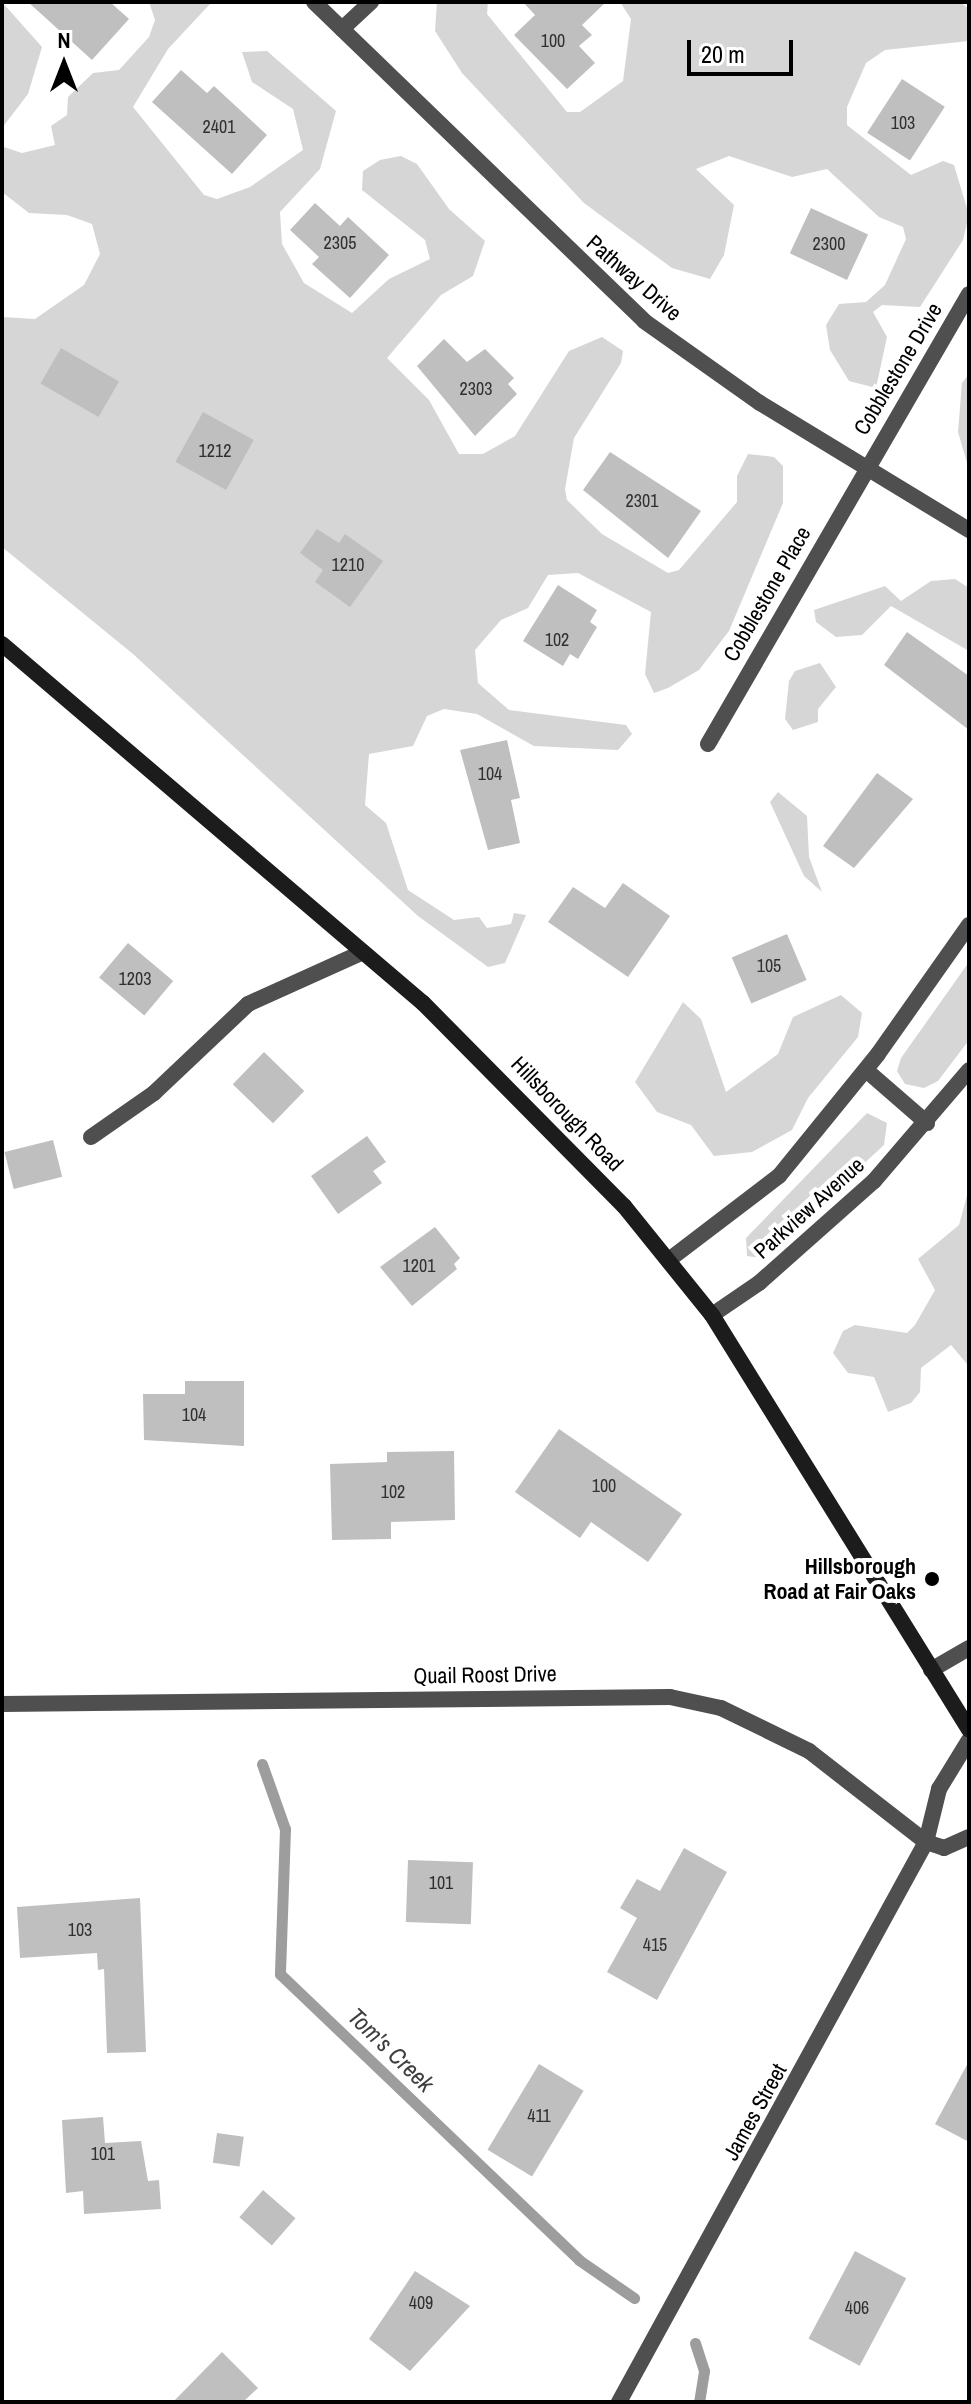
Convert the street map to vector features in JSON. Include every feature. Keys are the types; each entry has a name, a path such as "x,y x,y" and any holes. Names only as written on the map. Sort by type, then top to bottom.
{"main road":[{"name":"Hillsborough Road","path":"2,644 363,952 508,1084 670,1259 712,1315 969,1730"}],"street":[{"name":"Pathway Drive","path":"314,2 644,321 760,403 969,530"},
{"path":"342,29 371,2"},
{"name":"Cobblestone Drive","path":"866,465 969,294"},
{"name":"Cobblestone Place","path":"708,744 866,465"},
{"name":"Parkview Avenue","path":"670,1259 779,1176 866,1070 969,925"},
{"path":"91,1137 154,1093 248,1004 363,952"},
{"path":"866,1070 927,1123"},
{"name":"Parkview Avenue","path":"712,1315 816,1234 927,1123 969,1070"},
{"path":"931,1670 969,1648"},
{"name":"Quail Roost Drive","path":"2,1704 670,1697 721,1708 809,1751 926,1842"},
{"name":"James Street","path":"619,2402 926,1842 939,1789 969,1740"},
{"path":"926,1842 944,1848 969,1837"}],"shaded area":[{"path":"2,2 42,47 28,94 2,128"},
{"path":"149,2 210,4 168,49 133,107 204,195 217,199 250,187 303,150 293,109 252,82 242,52 267,51 336,111 320,169 280,212 282,244 304,283 352,313 389,279 430,259 425,240 362,190 363,171 380,160 401,156 417,164 449,209 485,241 473,276 441,295 387,358 429,400 459,454 483,454 515,436 569,351 602,337 623,351 621,363 574,438 565,489 567,500 602,534 668,573 679,570 737,502 737,476 748,454 774,457 783,466 783,503 729,631 699,670 654,693 645,674 651,612 578,573 548,575 528,608 501,620 475,650 478,683 509,710 626,725 632,734 618,750 534,746 477,714 444,709 427,716 413,746 369,754 365,805 386,823 408,890 454,920 479,917 487,928 511,924 514,913 526,915 505,963 488,967 418,916 133,654 2,547 2,317 35,319 84,285 100,254 92,224 67,215 29,213 2,192 2,135 4,147 22,153 55,145 51,126 67,115 68,97 93,73 119,70 149,37 155,20"},
{"path":"437,2 488,2 487,14 567,112 580,112 623,81 631,19 620,2 960,2 969,9 969,41 885,50 866,63 847,107 847,125 911,175 943,161 954,165 969,215 963,240 920,307 882,305 873,312 887,337 876,388 849,381 830,350 826,325 839,304 866,302 885,285 906,239 903,227 879,217 827,169 792,177 729,156 696,169 734,205 724,255 710,279 672,268 584,203 462,73 435,31"},
{"path":"969,374 969,470 958,432 962,383"},
{"path":"955,579 969,588 969,651 891,606 862,635 836,637 816,622 814,610 885,586 901,601 931,581"},
{"path":"820,663 836,687 818,709 818,722 793,730 785,719 789,681 795,671"},
{"path":"778,792 807,816 809,857 822,892 804,876 770,802"},
{"path":"969,962 969,1040 938,1081 924,1088 905,1084 897,1071 901,1058"},
{"path":"841,995 862,1013 858,1037 808,1098 792,1130 752,1152 714,1156 691,1125 657,1112 635,1082 683,1002 701,1019 726,1092 778,1054 793,1017"},
{"path":"867,1113 887,1123 884,1145 761,1258 747,1256 746,1238"},
{"path":"969,1188 969,1380 967,1364 951,1345 921,1368 920,1392 911,1403 888,1412 874,1377 848,1373 833,1353 843,1331 855,1325 907,1333 915,1325 935,1290 918,1259 959,1225"}],"building":[{"path":"28,2 110,2 129,19 92,60"},
{"path":"523,2 606,2 582,25 592,35 579,46 595,63 567,89 514,35 535,15"},
{"path":"181,70 207,93 214,86 267,135 232,174 152,102"},
{"path":"902,79 945,107 910,160 867,133"},
{"path":"315,203 340,226 348,217 389,255 350,298 312,264 319,257 290,230"},
{"path":"811,208 868,235 847,280 790,253"},
{"path":"444,339 467,362 485,349 514,378 508,384 517,394 475,436 417,366"},
{"path":"61,348 119,382 99,417 40,384"},
{"path":"203,412 254,440 226,490 175,462"},
{"path":"610,452 701,511 668,558 583,490"},
{"path":"317,529 339,543 345,534 383,561 350,607 315,582 323,570 300,553"},
{"path":"558,585 597,610 590,622 597,627 578,659 570,654 563,666 523,641"},
{"path":"907,632 969,676 969,730 884,665"},
{"path":"507,740 520,798 511,800 520,843 488,850 460,750"},
{"path":"877,773 913,799 854,868 823,846"},
{"path":"623,883 670,916 628,977 548,922 573,887 605,908"},
{"path":"787,934 807,980 751,1003 732,957"},
{"path":"128,943 173,981 144,1015 99,977"},
{"path":"264,1052 304,1091 273,1123 233,1084"},
{"path":"367,1136 386,1162 373,1171 382,1183 338,1214 311,1176"},
{"path":"53,1140 62,1177 14,1189 4,1152"},
{"path":"435,1227 460,1258 454,1264 457,1269 412,1306 380,1267"},
{"path":"185,1381 244,1381 244,1446 144,1440 143,1394 185,1394"},
{"path":"559,1429 682,1514 648,1562 591,1522 580,1538 515,1492"},
{"path":"454,1451 455,1520 391,1522 391,1539 332,1540 330,1464 387,1462 387,1452"},
{"path":"684,1848 727,1872 657,2000 607,1972 637,1918 620,1908 637,1879 660,1891"},
{"path":"408,1860 473,1862 471,1924 406,1922"},
{"path":"140,1898 146,2052 107,2053 104,1969 98,1970 97,1953 20,1958 17,1907"},
{"path":"969,2061 969,2142 935,2124"},
{"path":"539,2064 584,2091 532,2176 487,2150"},
{"path":"103,2117 105,2143 141,2141 148,2181 159,2180 161,2209 84,2214 83,2191 66,2193 62,2120"},
{"path":"217,2133 244,2137 240,2166 213,2163"},
{"path":"263,2190 295,2218 272,2245 239,2217"},
{"path":"855,2251 906,2278 860,2366 809,2338"},
{"path":"415,2271 470,2306 410,2371 369,2339"},
{"path":"222,2352 258,2388 243,2402 173,2402"}],"waterway":[{"name":"Tom's Creek","path":"262,1764 285,1829 280,1974 579,2260 634,2298"},
{"name":"Tom's Creek","path":"695,2343 704,2371 699,2402"}],"place":[{"name":"Hillsborough Road at Fair Oaks","path":"932,1579"}]}
